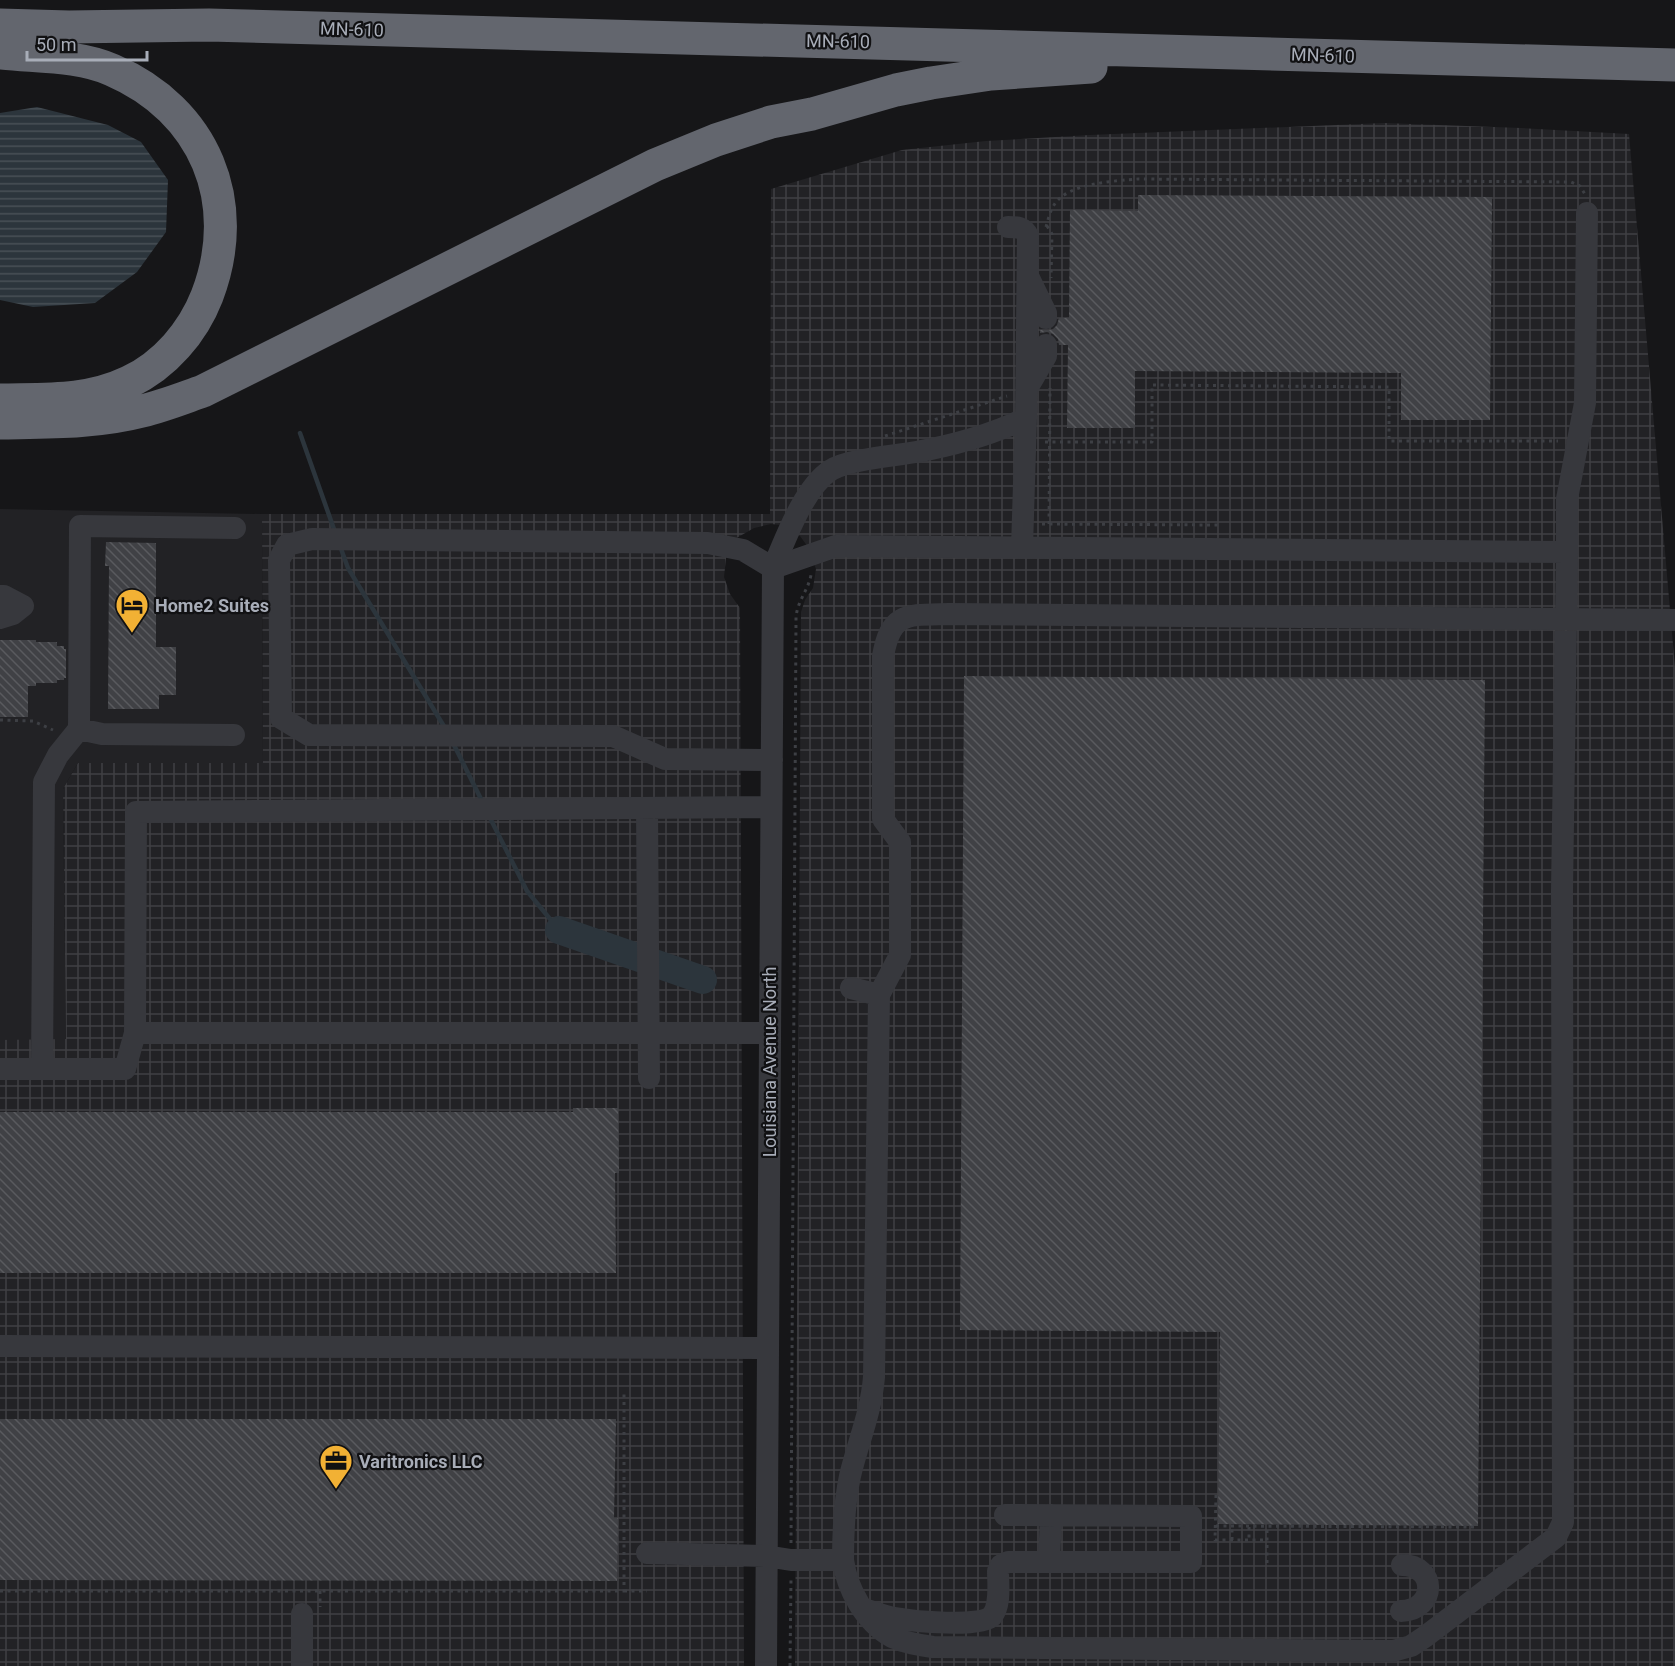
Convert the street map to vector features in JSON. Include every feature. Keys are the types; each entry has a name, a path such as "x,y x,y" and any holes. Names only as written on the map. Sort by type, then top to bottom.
{"highway":[{"name":"MN-610","path":"0,25 69,27 209,25 1675,65"},
{"path":"0,53 88,63 110,69 148,89 188,126 201,147 216,184 221,219 218,261 201,311 193,327 152,368 131,381 91,396 68,399 4,415"},
{"path":"4,415 72,421 119,416 153,408 203,391 655,165 771,122 812,114 896,90 991,74 1097,67 1461,59"}],"street":[{"path":"1587,213 1585,403 1567,499 1567,552 1566,621 1562,891 1563,1522 1556,1537 1426,1636 1411,1646 1393,1651 933,1647 906,1642 891,1636 862,1609 845,1577 843,1560 847,1495 857,1450 868,1417 874,1377 879,995 900,955 900,842 883,819 883,656 886,636 894,624 906,618 949,614 1566,621 1675,620"},
{"path":"1022,548 1027,228"},
{"path":"1028,275 1046,313 1046,318"},
{"path":"773,568 794,519 813,487 831,470 858,461 963,442 1005,428 1026,402 1046,356 1046,345"},
{"path":"42,1069 44,782 58,755 79,729 80,526 236,528"},
{"path":"772,760 665,759 614,736 309,735 281,718 279,560 287,545 312,539 708,543 743,550 773,568 836,546 1567,552"},
{"name":"Louisiana Avenue North","path":"766,1666 773,568"},
{"path":"0,596 23,606 13,614 0,618"},
{"path":"1649,620 1675,632"},
{"path":"79,729 102,734 234,735"},
{"path":"647,807 649,1078"},
{"path":"0,1069 125,1069 135,1033 136,812 771,807"},
{"path":"851,988 879,995"},
{"path":"135,1033 770,1033"},
{"path":"0,1346 768,1348"},
{"path":"862,1609 896,1618 942,1622 981,1622 991,1617 997,1605 998,1570 1001,1565 1008,1562 1191,1563 1191,1516 1005,1515"},
{"path":"1049,1562 1051,1515"},
{"path":"647,1553 766,1556 791,1560 843,1560"},
{"path":"1401,1611 1417,1608 1423,1602 1429,1588 1427,1580 1417,1568 1402,1565"},
{"path":"302,1666 311,1614"}],"path":[{"path":"1027,228 1064,195 1075,189 1138,179 1571,182 1580,186 1585,192 1587,213"},
{"path":"1027,228 1052,234 1051,285"},
{"path":"1049,524 1050,384"},
{"path":"1025,442 1152,442 1152,385 1389,387 1389,441 1578,442"},
{"path":"880,438 1013,394 1026,402 1050,401"},
{"path":"1023,505 1036,508 1036,524 1219,525"},
{"path":"790,1666 796,618 799,600 810,582 812,573 809,556"},
{"path":"624,1392 624,1591"},
{"path":"1216,1495 1215,1540 1267,1540"},
{"path":"1216,1526 1478,1527"},
{"path":"1232,1526 1232,1540"},
{"path":"1249,1526 1249,1540"},
{"path":"1267,1526 1267,1563"},
{"path":"0,1591 647,1591"},
{"path":"311,1614 320,1591"}],"shaded area":[{"path":"37,107 108,125 141,142 168,180 166,232 137,272 95,303 33,307 0,300 0,113"},
{"path":"1384,123 1629,134 1675,668 1675,1666 795,1666 801,612 813,588 816,569 808,547 800,536 781,525 771,524 754,528 733,540 726,558 724,577 730,594 740,608 744,1666 0,1666 0,1040 66,1039 63,789 78,763 263,763 262,514 770,514 771,189 902,150 986,141 1090,135"},
{"path":"0,509 262,514 263,763 78,763 63,789 66,1040 0,1040"}],"building":[{"path":"1138,195 1492,197 1490,420 1401,420 1401,373 1135,371 1135,428 1067,428 1068,345 1059,345 1058,339 1053,334 1040,333 1040,330 1052,330 1059,318 1069,318 1070,210 1138,211"},
{"name":"Home2 Suites","path":"106,542 156,543 156,647 176,647 176,695 159,695 159,709 108,709 109,566 105,566"},
{"path":"0,640 57,642 57,646 64,646 66,649 66,678 64,680 57,680 57,683 36,683 36,686 28,686 28,717 0,717"},
{"path":"964,676 1485,680 1478,1526 1218,1524 1220,1332 960,1330"},
{"path":"573,1108 618,1108 619,1173 615,1173 616,1273 0,1273 0,1112 573,1112"},
{"path":"0,1419 616,1419 614,1518 618,1518 617,1581 0,1580"}],"waterway":[{"path":"300,433 335,532"},
{"path":"340,546 348,568 445,728"},
{"path":"453,743 483,803"},
{"path":"489,816 527,891 559,930"},
{"path":"559,930 703,980"}],"place":[{"name":"Home2 Suites","path":"132,634"},
{"name":"Varitronics LLC","path":"336,1490"}]}
